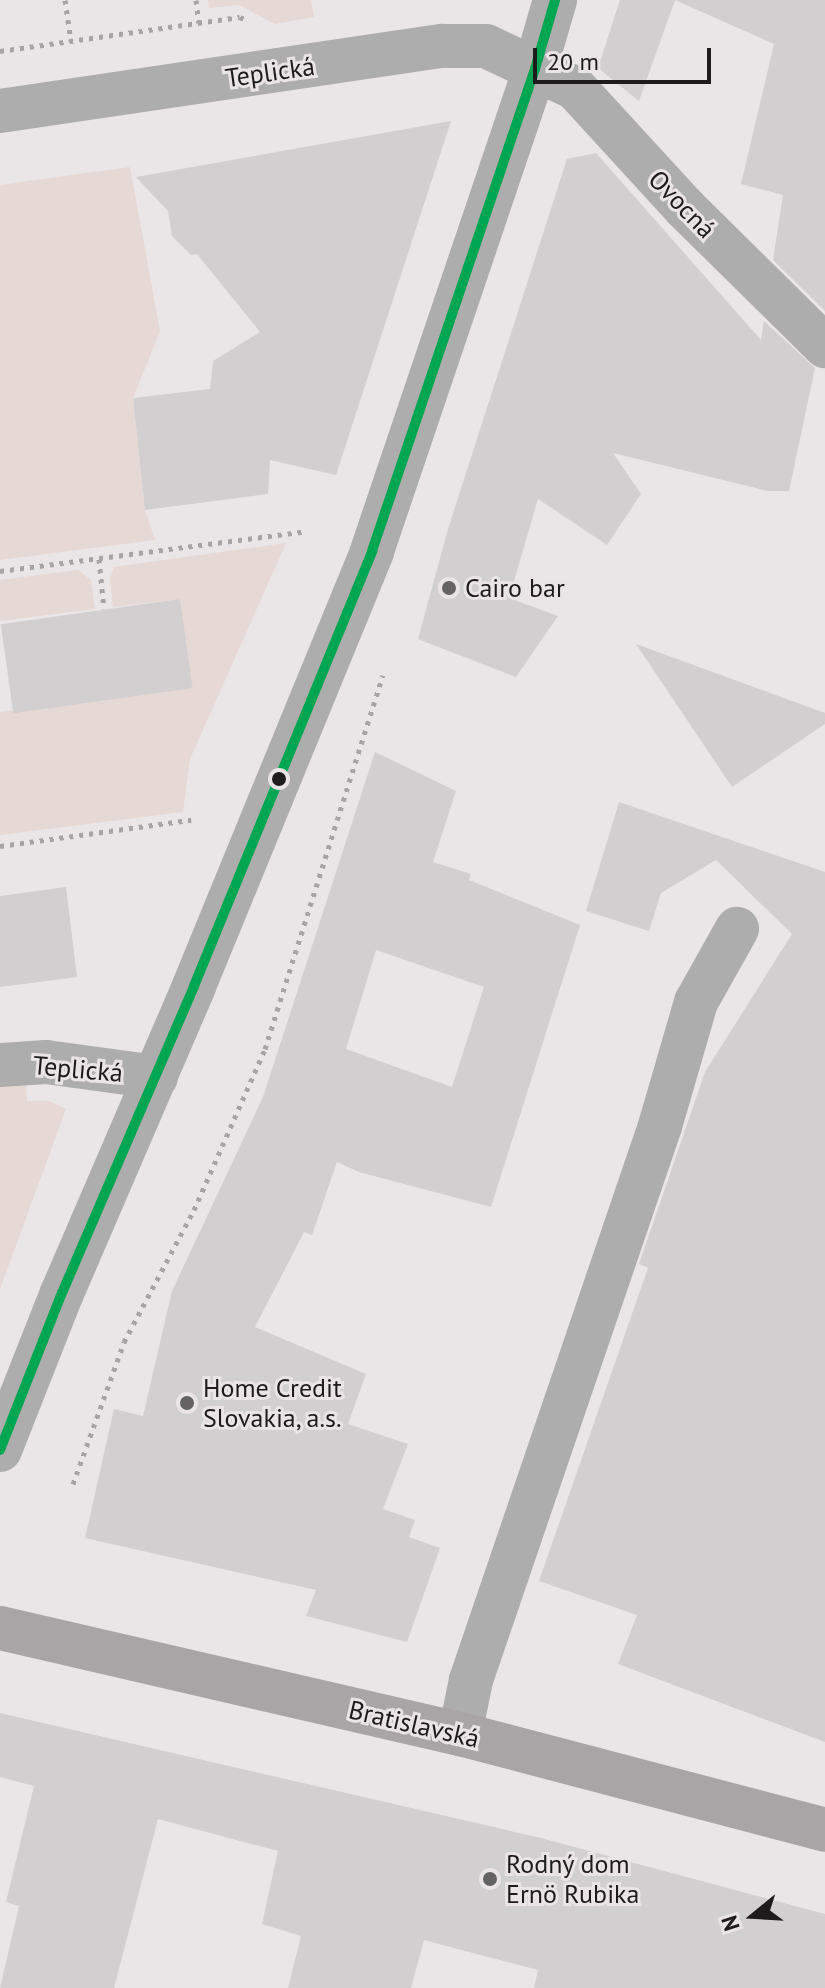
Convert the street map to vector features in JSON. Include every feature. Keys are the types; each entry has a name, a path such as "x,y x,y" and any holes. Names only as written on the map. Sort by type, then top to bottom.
{"main road":[{"name":"Bratislavská","path":"0,1628 460,1734 825,1830"}],"street":[{"name":"Teplická","path":"0,1450 62,1293 156,1077 372,551 535,69 555,0"},
{"name":"Teplická","path":"0,111 442,46 486,46 535,69"},
{"name":"Ovocná","path":"535,69 575,88 685,208 825,346"},
{"path":"460,1734 471,1680 660,1126 696,1002 737,929"},
{"name":"Teplická","path":"0,1065 46,1062 156,1077"}],"path":[{"path":"65,0 71,41"},
{"path":"196,0 199,23"},
{"path":"0,571 306,531"},
{"path":"99,559 104,609"},
{"path":"0,846 191,820"}],"shaded area":[{"path":"208,0 311,0 314,17 275,24 239,5 209,8"},
{"path":"130,167 160,331 133,398 145,510 155,540 0,560 0,185"},
{"path":"286,543 190,759 183,812 0,835 0,712 191,688 180,599 113,607 110,578 114,567"},
{"path":"78,570 91,580 95,609 0,621 0,580"},
{"path":"26,1083 27,1101 49,1101 66,1109 0,1289 0,1085"}],"building":[{"path":"620,0 675,0 639,101 598,68"},
{"path":"675,0 825,0 825,311 773,260 783,195 741,184 774,44"},
{"path":"451,121 336,475 270,460 268,494 145,510 133,398 210,389 213,361 260,332 197,254 191,255 172,236 168,211 136,177"},
{"path":"596,153 761,340 764,321 815,368 789,491 768,491 613,453 641,494 607,545 538,499 509,598 558,616 516,677 418,639 448,529 567,159"},
{"path":"180,599 193,688 13,713 1,624"},
{"path":"636,644 825,713 825,724 732,787"},
{"path":"375,752 456,791 433,862 471,874 469,880 580,925 491,1207 359,1172 337,1162 312,1235 304,1232 255,1327 366,1374 348,1424 408,1444 383,1509 415,1520 409,1537 440,1548 407,1642 306,1616 316,1590 85,1538 114,1409 143,1416 172,1291 263,1097","holes":["376,950 484,987 452,1087 346,1049"]},
{"path":"619,802 825,872 825,1742 618,1664 637,1615 539,1581 648,1268 639,1264 705,1072 792,934 716,860 661,893 649,931 586,911"},
{"path":"66,887 77,977 0,987 0,896"},
{"path":"0,1713 541,1838 825,1914 825,1988 534,1988 538,1970 424,1940 411,1988 288,1988 301,1936 262,1924 278,1851 158,1819 114,1988 0,1988 19,1906 6,1902 34,1786 0,1777"}],"transit line":[{"path":"0,1450 62,1293 194,986 372,551 535,69 555,0"}],"place":[{"name":"Cairo bar","path":"449,588"},
{"name":"Home Credit Slovakia, a.s.","path":"187,1403"},
{"name":"Rodný dom Ernö Rubika","path":"490,1879"}]}
